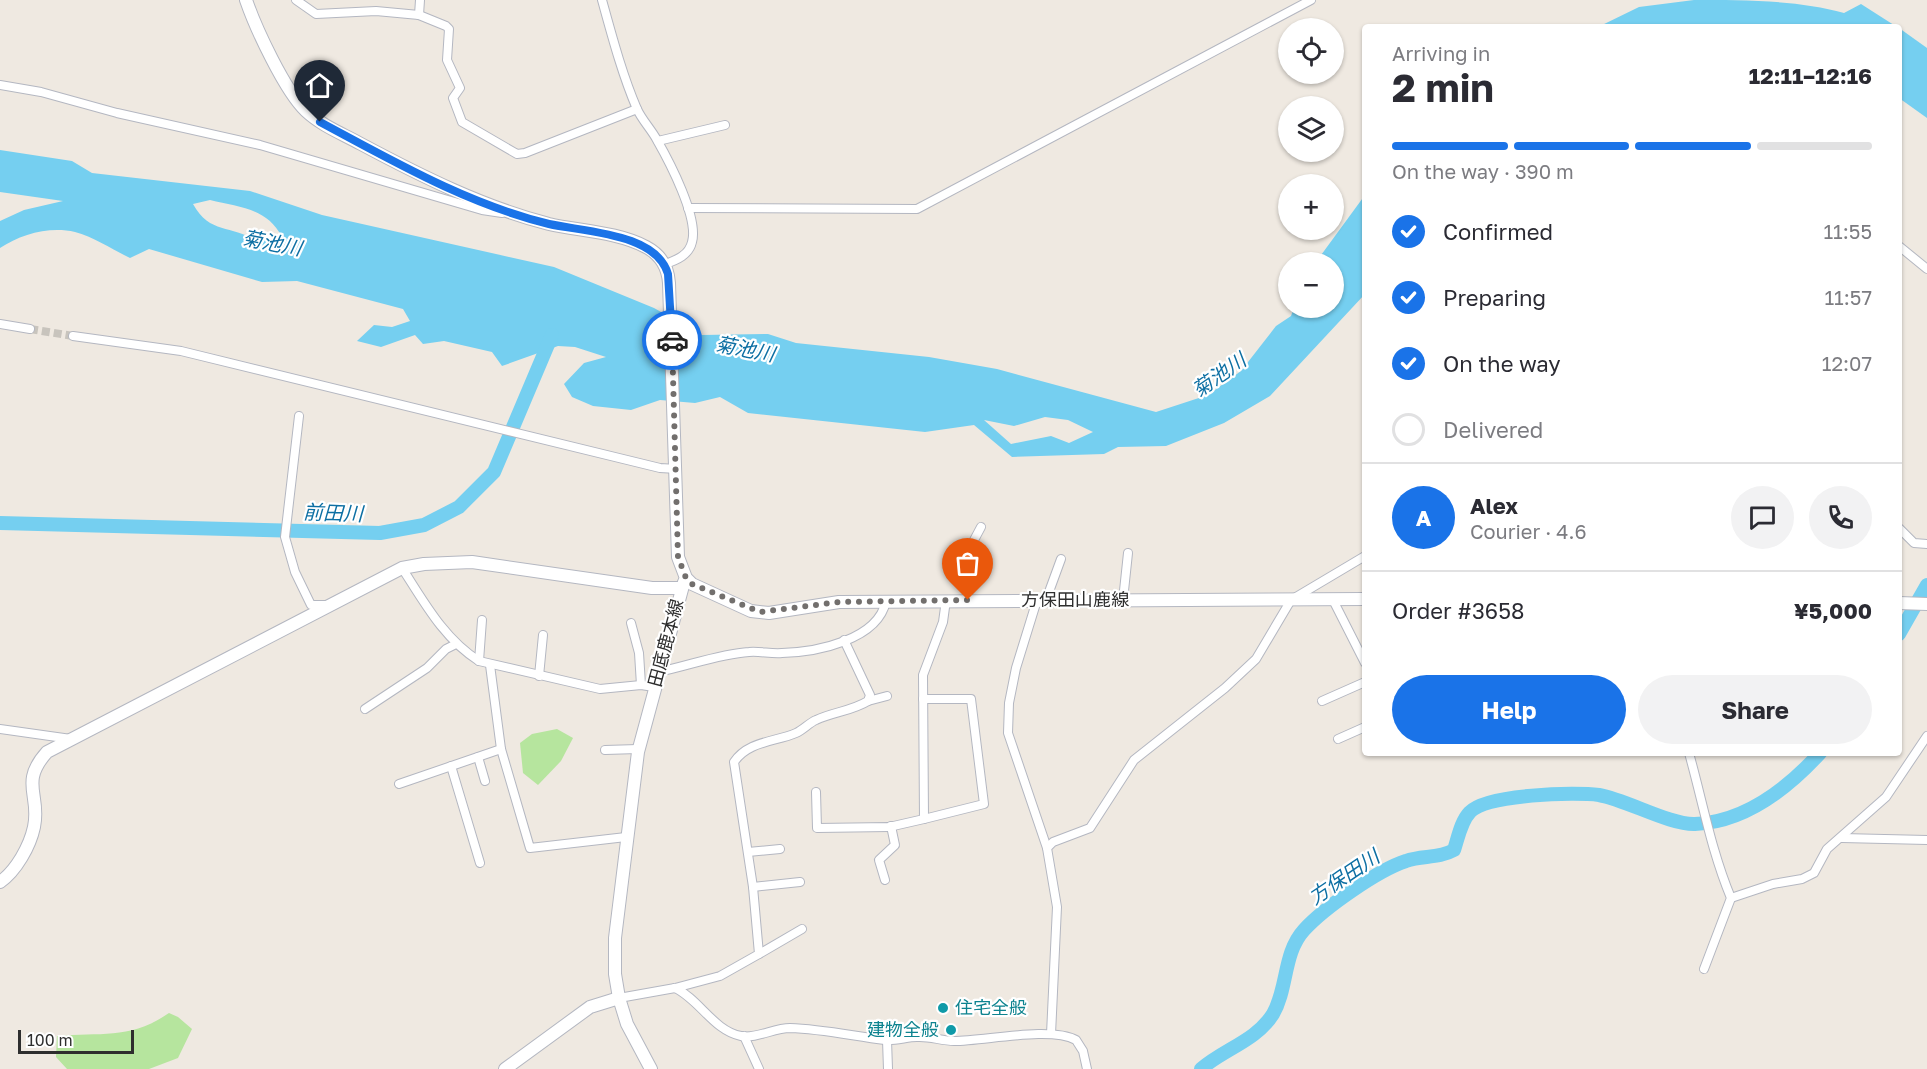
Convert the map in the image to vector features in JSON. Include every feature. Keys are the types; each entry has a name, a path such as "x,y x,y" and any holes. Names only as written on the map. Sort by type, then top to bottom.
{"main road":[{"path":"246,0 259,31 293,94 308,113 408,169 516,215 635,242 656,254 665,264"},
{"name":"田底鹿本線","path":"651,1069 627,1024 619,998 615,974 615,938 626,837 647,686 658,672 683,583 678,557 677,469 669,283 665,264"},
{"path":"0,882 7,877 19,861 34,826 31,781 35,765 47,752 402,568 424,564 472,562 652,588 683,583"},
{"name":"方保田山鹿線","path":"683,583 760,612 839,602 1362,599"},
{"path":"1902,603 1927,604"},
{"path":"505,1069 590,1007 619,998"}],"street":[{"path":"296,0 316,14 380,11 419,15 449,29 447,60 460,88 453,99 462,122 517,154 525,153 637,109"},
{"path":"380,11 381,0"},
{"path":"419,15 420,0"},
{"path":"602,0 614,47 637,109 658,141 688,208 694,231 692,244 680,259 665,264"},
{"path":"688,208 917,209 1311,0"},
{"path":"0,85 41,92 117,113 260,145 482,210 516,215"},
{"path":"658,141 725,125"},
{"path":"1902,248 1927,269"},
{"path":"0,324 30,329"},
{"path":"73,336 181,351 660,468 677,469"},
{"path":"299,416 285,537 286,549 312,605 329,606"},
{"path":"968,600 965,557 981,527"},
{"path":"1902,531 1914,543 1927,544"},
{"path":"1123,600 1128,553"},
{"path":"1047,848 1053,842 1090,828 1134,760 1153,742 1225,688 1256,659 1291,600 1362,558"},
{"path":"1051,1034 1057,907 1047,848 1008,733 1009,703 1016,668 1041,600 1061,559"},
{"path":"402,568 424,605 456,644 479,661 490,665 600,689 647,686 632,623"},
{"path":"924,819 923,675 943,622 946,600"},
{"path":"1333,600 1362,657"},
{"path":"658,672 749,652 802,652 844,640 868,629 879,619 886,601"},
{"path":"479,661 482,620"},
{"path":"539,676 543,635"},
{"path":"844,640 870,695 868,701"},
{"path":"365,709 427,668 446,648 456,644"},
{"path":"490,665 501,749 530,848 626,837"},
{"path":"1322,701 1362,683"},
{"path":"759,954 753,887 734,762 740,754 774,738 796,733 815,720 887,696"},
{"path":"816,792 817,828 891,826 984,804 971,699 923,699"},
{"path":"1338,739 1362,728"},
{"path":"0,729 71,740"},
{"path":"1731,898 1773,884 1802,879 1814,873 1827,849 1886,797 1927,736"},
{"path":"399,784 501,749"},
{"path":"605,750 638,749"},
{"path":"1690,756 1700,786 1714,854 1731,898 1704,969"},
{"path":"478,757 485,781"},
{"path":"451,766 480,863"},
{"path":"885,880 879,860 895,845 891,826"},
{"path":"1842,838 1927,840"},
{"path":"748,852 780,849"},
{"path":"753,887 800,882"},
{"path":"619,998 675,988 720,976 802,929"},
{"path":"675,988 687,994 728,1032 744,1036 774,1028 840,1032 886,1040 920,1036 953,1041 1051,1034 1076,1040 1083,1051 1087,1069"},
{"path":"744,1036 759,1069"},
{"path":"886,1040 888,1069"}],"green space":[{"path":"557,729 573,738 561,761 538,785 523,773 520,743 532,734"},
{"path":"169,1013 178,1017 192,1029 178,1058 149,1069 67,1069 56,1057 57,1036 128,1031 155,1022"}],"water":[{"path":"1694,0 1751,1 1808,5 1844,13 1861,4 1892,24 1604,24 1639,7"},
{"path":"1902,30 1927,48 1927,118 1902,100"},
{"name":"菊池川","path":"0,150 72,161 92,173 250,191 322,215 554,267 654,308 702,335 768,334 796,343 929,357 997,369 1156,412 1208,395 1241,371 1276,326 1288,318 1343,318 1270,396 1224,423 1166,446 1118,447 1104,454 1012,457 974,425 925,432 748,413 720,397 695,403 660,400 631,410 593,406 572,397 564,384 584,363 606,357 575,347 558,346 502,366 492,352 444,341 423,344 415,335 381,347 357,341 374,325 392,327 410,321 403,309 297,281 262,282 149,249 130,258 89,237 65,230 36,232 0,248 0,221 24,210 63,201 0,192","holes":["210,200 251,210 268,220 282,237 256,241 238,232 214,225 206,220 193,204","1045,417 1068,420 1093,432 1069,443 1051,436 1011,444 984,420 1014,426"]},
{"path":"1362,199 1362,297 1344,317 1344,252 1323,252 1332,240 1344,240 1344,224"}],"waterway":[{"name":"前田川","path":"0,523 380,533 424,525 459,507 494,472 552,335"},
{"name":"方保田川","path":"1902,629 1927,585"},
{"name":"方保田川","path":"1201,1069 1249,1038 1273,1014 1278,1004 1292,949 1297,939 1313,921 1381,872 1412,859 1442,855 1454,850 1464,820 1479,806 1512,798 1552,794 1587,794 1610,798 1673,821 1695,824 1713,822 1731,817 1764,801 1794,779 1817,756"}],"tunnel":[{"path":"30,329 73,336"}],"way so far":[{"path":"672,340 679,524 678,557 686,578 692,584 752,611 769,613 839,602 968,600"}],"place":[{"name":"住宅全般","path":"943,1008"},
{"name":"建物全般","path":"951,1030"}],"route":[{"path":"320,122 408,169 516,215 635,242 646,247 665,264 668,274 672,340"}]}
